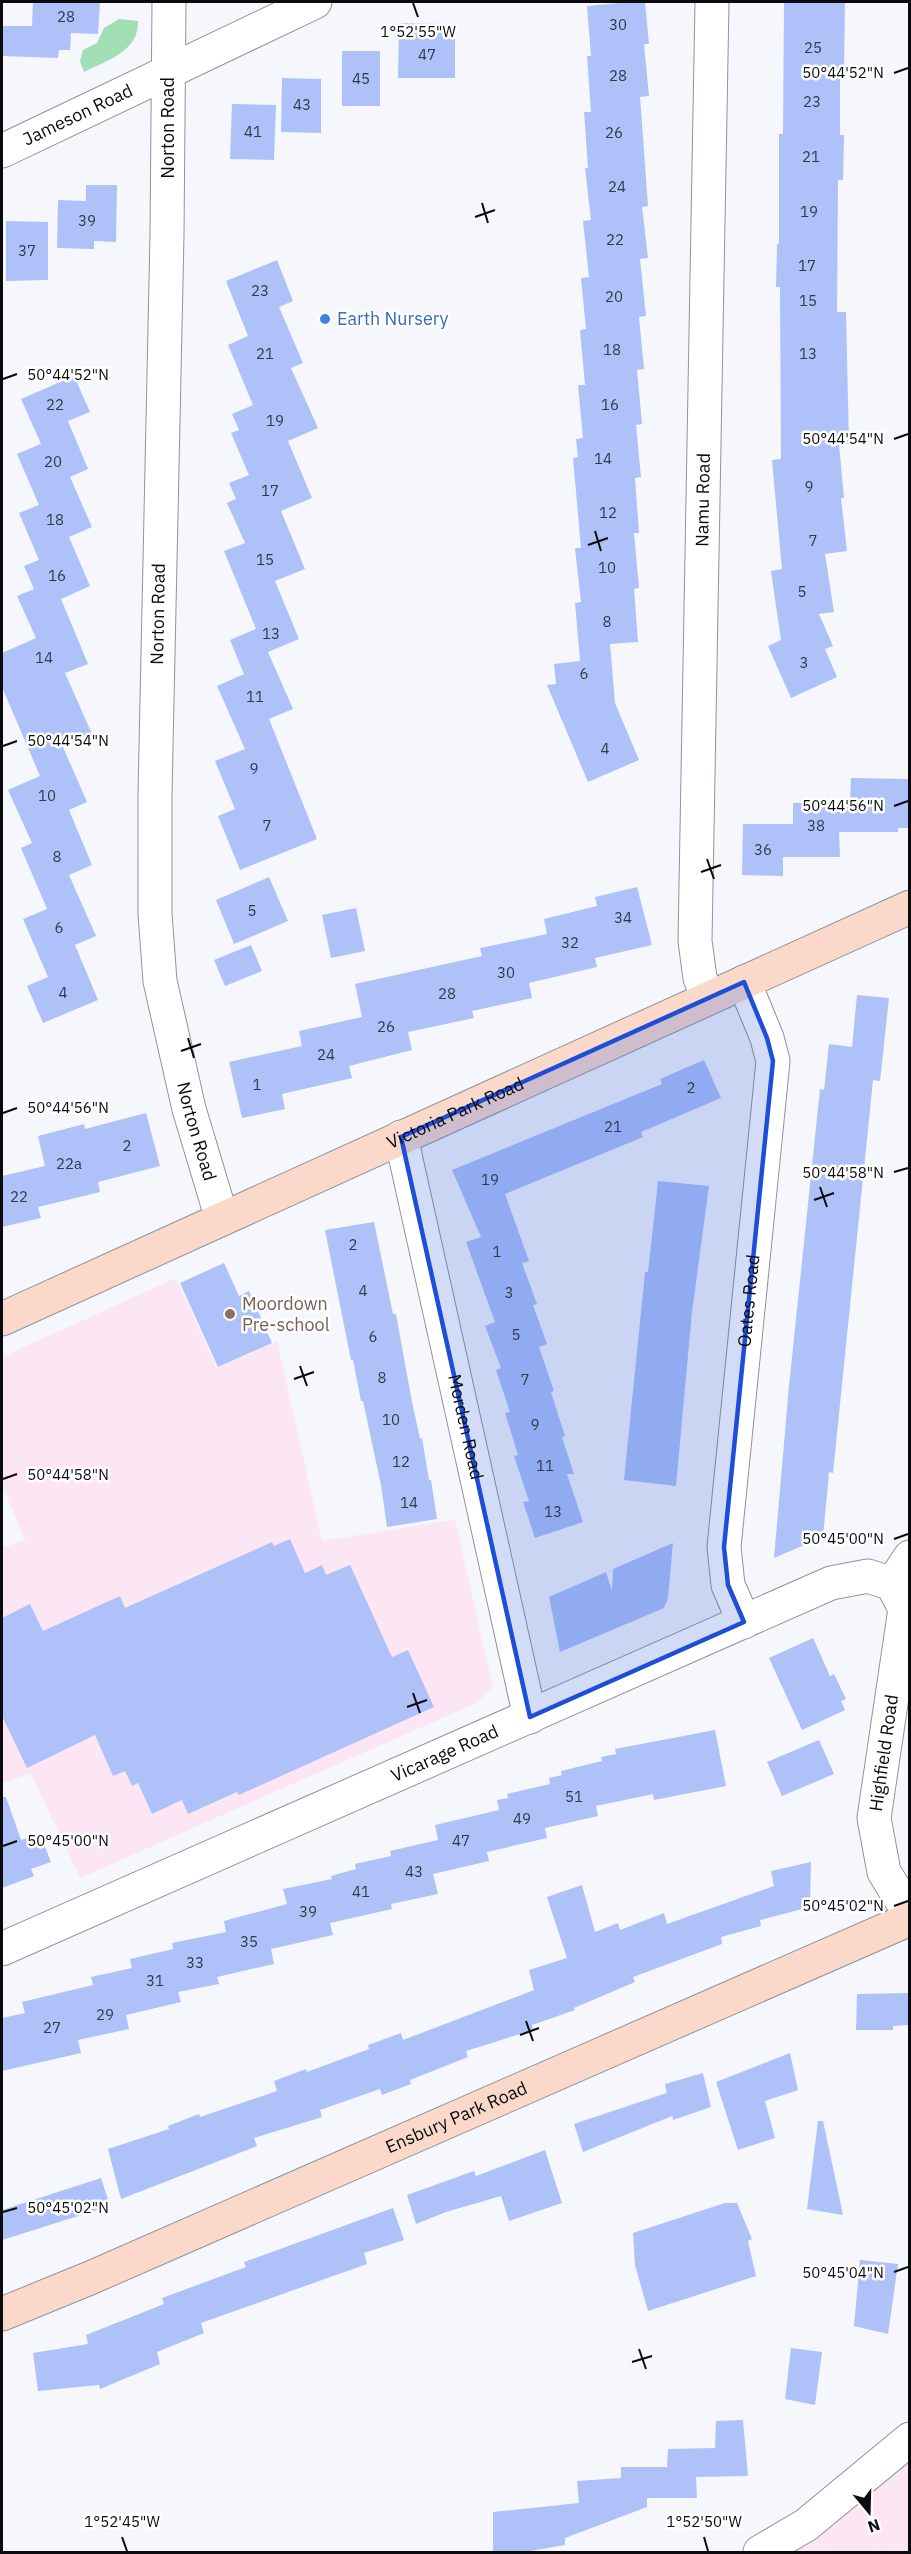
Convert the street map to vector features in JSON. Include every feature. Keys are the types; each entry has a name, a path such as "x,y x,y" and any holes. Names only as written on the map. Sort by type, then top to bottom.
{"street":[{"name":"Norton Road","path":"169,2 167,234 155,782 155,914 160,981 189,1109 222,1219"},
{"name":"Jameson Road","path":"2,151 315,2"},
{"name":"Namu Road","path":"708,999 700,978 695,941 712,2"},
{"name":"Victoria Park Road","path":"2,1319 909,907"},
{"name":"Oates Road","path":"744,982 767,1038 773,1061 724,1547 728,1585 744,1622"},
{"name":"Morden Road","path":"401,1137 530,1717"},
{"path":"892,1584 909,1557"},
{"name":"Vicarage Road","path":"2,1949 831,1583 868,1576 892,1584"},
{"name":"Highfield Road","path":"892,1584 905,1609 874,1818 884,1872 909,1914"},
{"name":"Ensbury Park Road","path":"2,2314 909,1919"},
{"path":"759,2553 806,2525 909,2439"}],"highlighted area":[{"path":"744,982 767,1038 773,1061 724,1547 728,1585 744,1622 530,1717 401,1137"}],"shaded area":[{"path":"176,1278 217,1368 277,1341 322,1541 455,1519 493,1688 476,1703 80,1878 31,1774 2,1783 2,1548 25,1540 2,1485 2,1357"},
{"path":"909,2439 909,2552 760,2552"}],"green space":[{"path":"119,19 138,21 133,40 120,53 84,72 80,61 83,50 97,43 104,28"}],"building":[{"path":"33,2 100,2 98,34 71,33 70,50 59,50 58,58 2,56 2,26 32,26"},
{"path":"645,2 649,44 644,44 649,96 640,97 648,206 642,207 648,258 640,259 646,316 639,317 644,369 637,370 642,424 636,425 641,477 635,478 639,533 634,533 639,588 634,589 638,642 610,644 615,703 639,760 588,782 547,685 556,684 554,664 580,661 575,603 581,602 575,548 581,548 573,458 578,457 576,439 583,438 578,385 585,385 580,330 586,329 581,278 589,277 583,221 591,220 585,168 588,168 584,112 591,112 587,56 591,56 587,6"},
{"path":"784,2 845,2 844,70 840,70 840,135 844,135 843,180 838,180 837,312 846,312 849,444 839,444 844,498 841,498 847,551 825,554 834,612 819,614 833,646 825,649 837,677 791,698 768,646 781,640 771,571 782,569 772,460 781,459 780,287 776,287 777,244 779,244 779,134 783,134"},
{"path":"399,23 455,24 455,78 398,78"},
{"path":"342,51 380,51 380,106 342,106"},
{"path":"282,78 321,79 321,133 281,132"},
{"path":"232,104 276,105 274,160 230,159"},
{"path":"86,185 117,185 116,242 94,241 94,249 57,248 58,200 86,201"},
{"path":"6,221 48,222 48,280 6,281"},
{"path":"277,260 293,301 279,307 303,363 291,368 318,428 288,441 312,498 281,511 305,569 275,581 299,639 268,652 293,709 269,719 317,839 240,870 218,816 235,809 215,761 245,749 217,686 244,674 230,640 256,629 224,551 245,543 227,503 236,499 229,483 249,475 231,433 239,430 232,414 253,405 228,345 248,336 226,281"},
{"path":"74,376 90,412 68,421 88,469 70,477 92,527 69,537 90,586 61,599 88,664 65,673 92,734 63,747 87,802 69,810 92,865 69,875 96,936 75,945 98,1000 43,1023 27,986 48,977 23,919 47,909 21,848 32,843 8,790 40,776 2,687 2,653 36,638 17,596 34,589 24,566 39,560 19,513 39,505 17,454 41,444 21,399"},
{"path":"851,778 909,779 909,828 898,828 898,832 839,832 840,857 783,857 783,876 742,875 743,824 793,824 793,803 850,802"},
{"path":"269,877 288,921 234,944 216,900"},
{"path":"637,887 652,945 595,958 597,967 529,983 532,998 472,1011 474,1018 408,1032 412,1050 349,1066 352,1078 282,1094 285,1109 242,1118 229,1062 302,1046 299,1031 362,1017 355,984 482,956 480,948 547,934 544,919 597,906 595,897"},
{"path":"356,908 365,951 331,958 322,915"},
{"path":"251,945 262,971 225,986 214,960"},
{"path":"857,995 889,998 880,1081 873,1080 833,1473 829,1472 823,1537 774,1558 789,1386 820,1089 824,1090 829,1044 852,1047"},
{"path":"704,1060 721,1098 641,1132 643,1137 505,1194 529,1261 522,1263 537,1304 533,1305 547,1344 539,1347 554,1391 551,1392 574,1474 567,1474 583,1522 535,1538 523,1502 529,1501 514,1456 518,1455 505,1413 510,1412 496,1370 501,1368 485,1326 495,1322 466,1242 481,1237 452,1170 662,1084 660,1079"},
{"path":"146,1113 160,1166 98,1182 100,1192 38,1207 41,1218 2,1227 2,1176 45,1166 38,1136 84,1124 85,1129"},
{"path":"658,1181 709,1186 692,1312 676,1486 624,1480 645,1272 648,1272"},
{"path":"374,1222 393,1314 396,1314 437,1519 387,1527 381,1485 363,1401 361,1401 353,1360 351,1360 325,1230"},
{"path":"224,1263 239,1296 249,1291 272,1343 218,1367 180,1283"},
{"path":"290,1539 305,1573 322,1565 326,1575 350,1565 392,1657 408,1650 434,1707 239,1795 237,1792 188,1814 182,1800 152,1814 138,1783 132,1786 125,1771 113,1776 95,1735 27,1768 2,1716 2,1618 30,1604 43,1631 120,1596 125,1608 272,1542 274,1546"},
{"path":"673,1543 668,1598 664,1608 560,1652 549,1597 606,1572 612,1591 613,1569"},
{"path":"813,1638 830,1676 834,1674 846,1699 841,1701 845,1710 802,1730 769,1658"},
{"path":"715,1730 726,1786 654,1800 653,1794 596,1806 598,1816 545,1828 547,1838 487,1852 489,1861 433,1874 438,1894 391,1904 392,1909 330,1923 333,1935 271,1949 274,1964 217,1977 219,1984 178,1992 181,2002 126,2015 129,2029 78,2040 81,2053 2,2071 2,2018 25,2013 22,2002 93,1985 91,1977 132,1968 130,1959 173,1949 172,1943 226,1932 224,1921 287,1904 283,1889 332,1879 331,1876 356,1869 355,1864 391,1856 390,1851 438,1840 435,1825 499,1810 497,1800 508,1798 507,1794 550,1784 549,1778 562,1775 561,1771 602,1761 601,1757 616,1754 615,1749"},
{"path":"819,1740 834,1774 782,1796 767,1762"},
{"path":"2,1797 6,1797 21,1840 40,1834 51,1862 31,1869 34,1876 2,1888"},
{"path":"811,1862 810,1907 760,1920 761,1926 721,1937 722,1944 633,1977 635,1982 574,2008 575,2010 532,2025 533,2030 466,2051 468,2057 410,2080 411,2084 382,2095 380,2089 320,2110 322,2117 254,2138 257,2146 121,2199 108,2149 169,2129 168,2126 199,2114 200,2117 277,2091 274,2081 306,2069 307,2072 369,2049 368,2045 401,2033 403,2040 534,1990 529,1970 567,1958 547,1897 582,1885 595,1932 618,1923 620,1930 664,1913 667,1924 774,1886 771,1871"},
{"path":"909,1993 909,2025 893,2026 893,2030 856,2030 857,1994"},
{"path":"790,2053 798,2090 765,2101 775,2138 738,2150 716,2082"},
{"path":"703,2073 711,2107 673,2120 672,2116 583,2152 574,2124 667,2093 665,2084"},
{"path":"818,2121 823,2121 843,2215 807,2209"},
{"path":"545,2150 562,2203 509,2221 501,2196 446,2212 416,2224 407,2195 474,2171 476,2176"},
{"path":"101,2178 110,2206 2,2240 2,2210"},
{"path":"725,2203 737,2203 752,2239 748,2241 756,2276 648,2311 635,2265 633,2233"},
{"path":"393,2208 404,2240 364,2253 367,2264 201,2323 204,2333 157,2352 160,2364 100,2389 99,2385 38,2391 33,2353 88,2344 86,2335 164,2304 162,2298 246,2267 244,2262"},
{"path":"860,2260 898,2264 888,2334 854,2326"},
{"path":"791,2348 822,2352 815,2405 785,2399"},
{"path":"743,2420 748,2476 696,2477 697,2498 647,2498 647,2507 565,2538 565,2545 519,2553 493,2553 493,2512 579,2503 577,2481 621,2478 621,2467 667,2467 668,2449 715,2448 716,2421"}],"place":[{"name":"Earth Nursery","path":"325,319"},
{"name":"Moordown Pre-school","path":"230,1314"}]}
